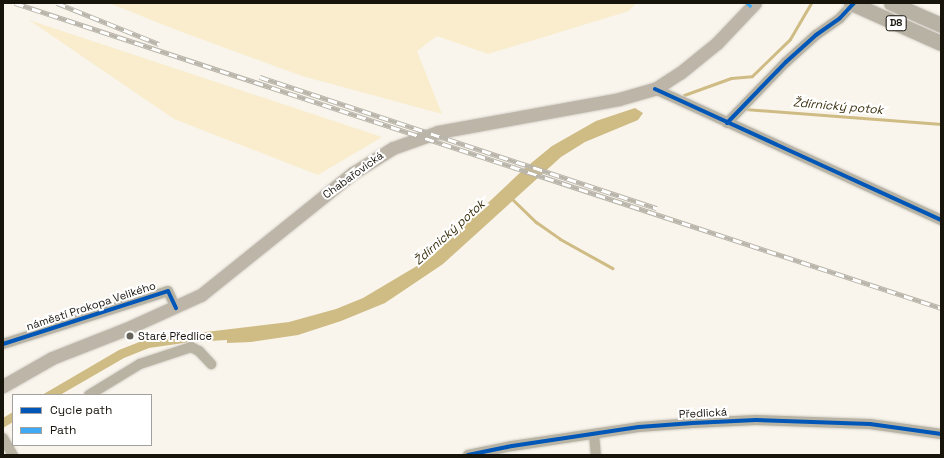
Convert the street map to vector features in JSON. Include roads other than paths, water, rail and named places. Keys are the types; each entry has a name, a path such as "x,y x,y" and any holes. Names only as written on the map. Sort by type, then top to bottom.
{"highway":[{"name":"D8","path":"851,3 941,43"},
{"name":"D8","path":"891,3 941,25"}],"main road":[{"name":"Chabařovická","path":"176,308 216,285 353,172 393,148 438,132 619,99 655,89 701,57 755,3"},
{"path":"3,386 52,358 176,308"}],"street":[{"path":"730,119 816,35 840,18 854,3"},
{"path":"655,89 730,119 941,220"},
{"name":"náměstí Prokopa Velikého","path":"3,344 168,291 176,308"},
{"path":"91,394 140,364 191,347 199,350 211,364"},
{"name":"Předlická","path":"468,455 594,434 683,423 756,420 870,424 941,434"},
{"path":"594,434 596,455"},
{"path":"7,440 12,455"}],"waterway":[{"name":"Ždírnický potok","path":"684,95 731,78 752,76 790,39 811,3"},
{"name":"Ždírnický potok","path":"745,109 941,124"},
{"path":"511,198 536,222 560,239 612,268"}],"railway":[{"path":"15,3 941,308"},
{"path":"57,3 159,44"},
{"path":"260,77 657,208"}],"place":[{"name":"Staré Předlice","path":"130,336"}]}
